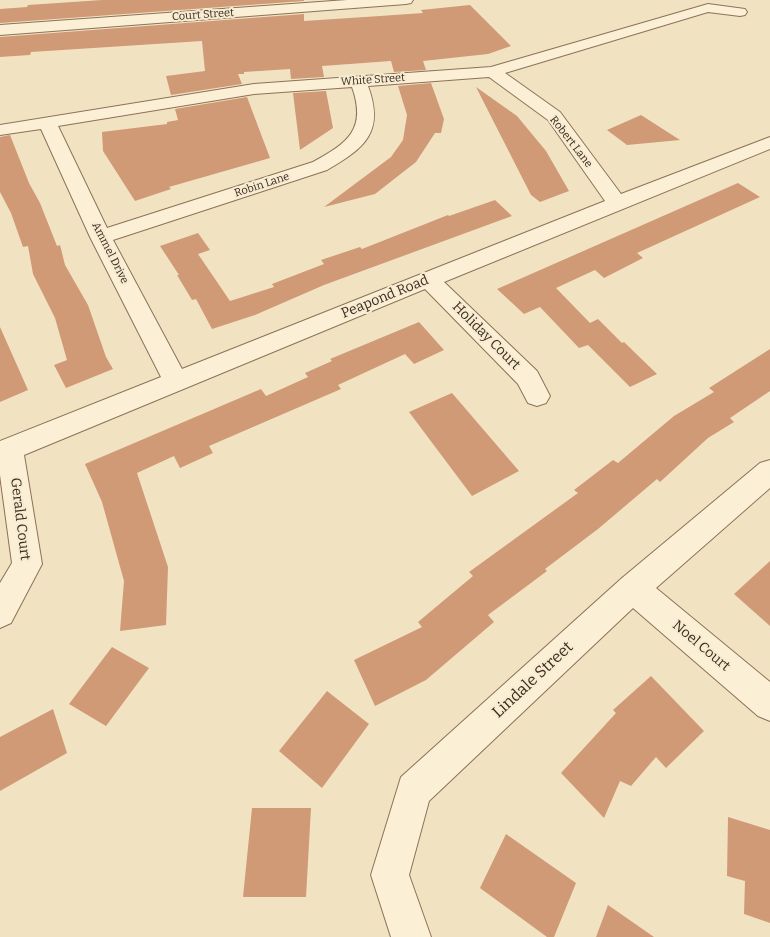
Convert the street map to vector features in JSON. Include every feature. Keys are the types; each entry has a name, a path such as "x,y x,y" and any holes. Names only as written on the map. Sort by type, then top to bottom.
{"street":[{"name":"Court Street","path":"0,30 406,0"},
{"name":"White Street","path":"0,130 254,89 492,72 708,8 740,12"},
{"name":"Robert Lane","path":"492,72 554,116 617,203"},
{"name":"Robin Lane","path":"101,237 320,166 347,151 365,129 366,108 358,81"},
{"name":"Ammel Drive","path":"47,122 101,237 176,382"},
{"name":"Peapond Road","path":"5,451 617,203 770,144"},
{"name":"Holiday Court","path":"429,280 528,378 537,396"},
{"name":"Gerald Court","path":"0,612 27,564 5,451"},
{"name":"Lindale Street","path":"411,937 390,875 414,790 633,588 770,471"},
{"name":"Noel Court","path":"633,588 770,704"}],"building":[{"path":"102,0 304,1 0,23 0,9 27,7 28,5"},
{"path":"470,5 511,46 488,54 423,61 426,70 394,72 391,61 322,66 324,77 291,79 290,69 244,72 244,74 238,74 242,84 171,95 166,76 205,71 202,41 31,52 30,55 0,57 0,37 304,14 304,21 380,16 423,13 421,10"},
{"path":"431,83 444,119 441,133 435,133 416,162 375,194 324,207 391,157 403,140 407,115 398,86"},
{"path":"476,87 517,116 546,151 569,191 540,202 531,195"},
{"path":"326,91 333,128 300,150 293,93"},
{"path":"247,97 270,158 169,187 171,189 135,201 103,151 102,132 167,124 167,122 178,120 175,109"},
{"path":"641,115 680,140 627,145 607,130"},
{"path":"10,135 57,246 60,245 65,265 88,305 106,357 113,369 66,388 54,365 67,360 55,318 33,274 28,246 23,247 11,213 0,192 0,137"},
{"path":"738,183 760,197 637,253 643,258 604,278 595,270 556,288 590,323 598,319 657,374 630,387 588,345 579,348 540,307 524,314 497,289"},
{"path":"495,200 512,216 324,285 255,315 212,329 196,299 192,300 177,275 179,275 160,246 198,233 210,250 198,254 230,301 274,287 272,284 324,264 321,260 360,247 362,249 448,215"},
{"path":"419,322 444,350 414,364 405,354 338,385 341,389 209,446 213,453 180,468 174,456 137,473 168,567 166,625 120,631 124,581 102,502 85,464 261,389 266,396 308,377 305,373 332,361 330,359"},
{"path":"0,327 28,390 0,402"},
{"path":"770,349 770,391 730,418 734,422 708,438 660,482 657,479 598,529 545,569 547,571 488,615 494,622 426,680 375,706 354,660 422,627 418,622 473,576 469,572 578,493 574,490 613,460 618,463 674,416 714,392 709,388"},
{"path":"452,393 519,471 472,496 409,412"},
{"path":"770,561 770,626 734,594"},
{"path":"112,647 149,668 106,726 69,704"},
{"path":"651,676 704,731 666,768 656,757 631,786 620,781 604,818 561,773 616,713 613,710"},
{"path":"327,691 369,724 322,788 279,751"},
{"path":"53,709 67,753 0,791 0,737"},
{"path":"252,808 311,808 306,897 243,897"},
{"path":"728,817 770,830 770,923 744,914 745,881 727,876"},
{"path":"506,834 576,883 554,937 547,937 480,888"},
{"path":"608,905 654,937 596,937"}]}
